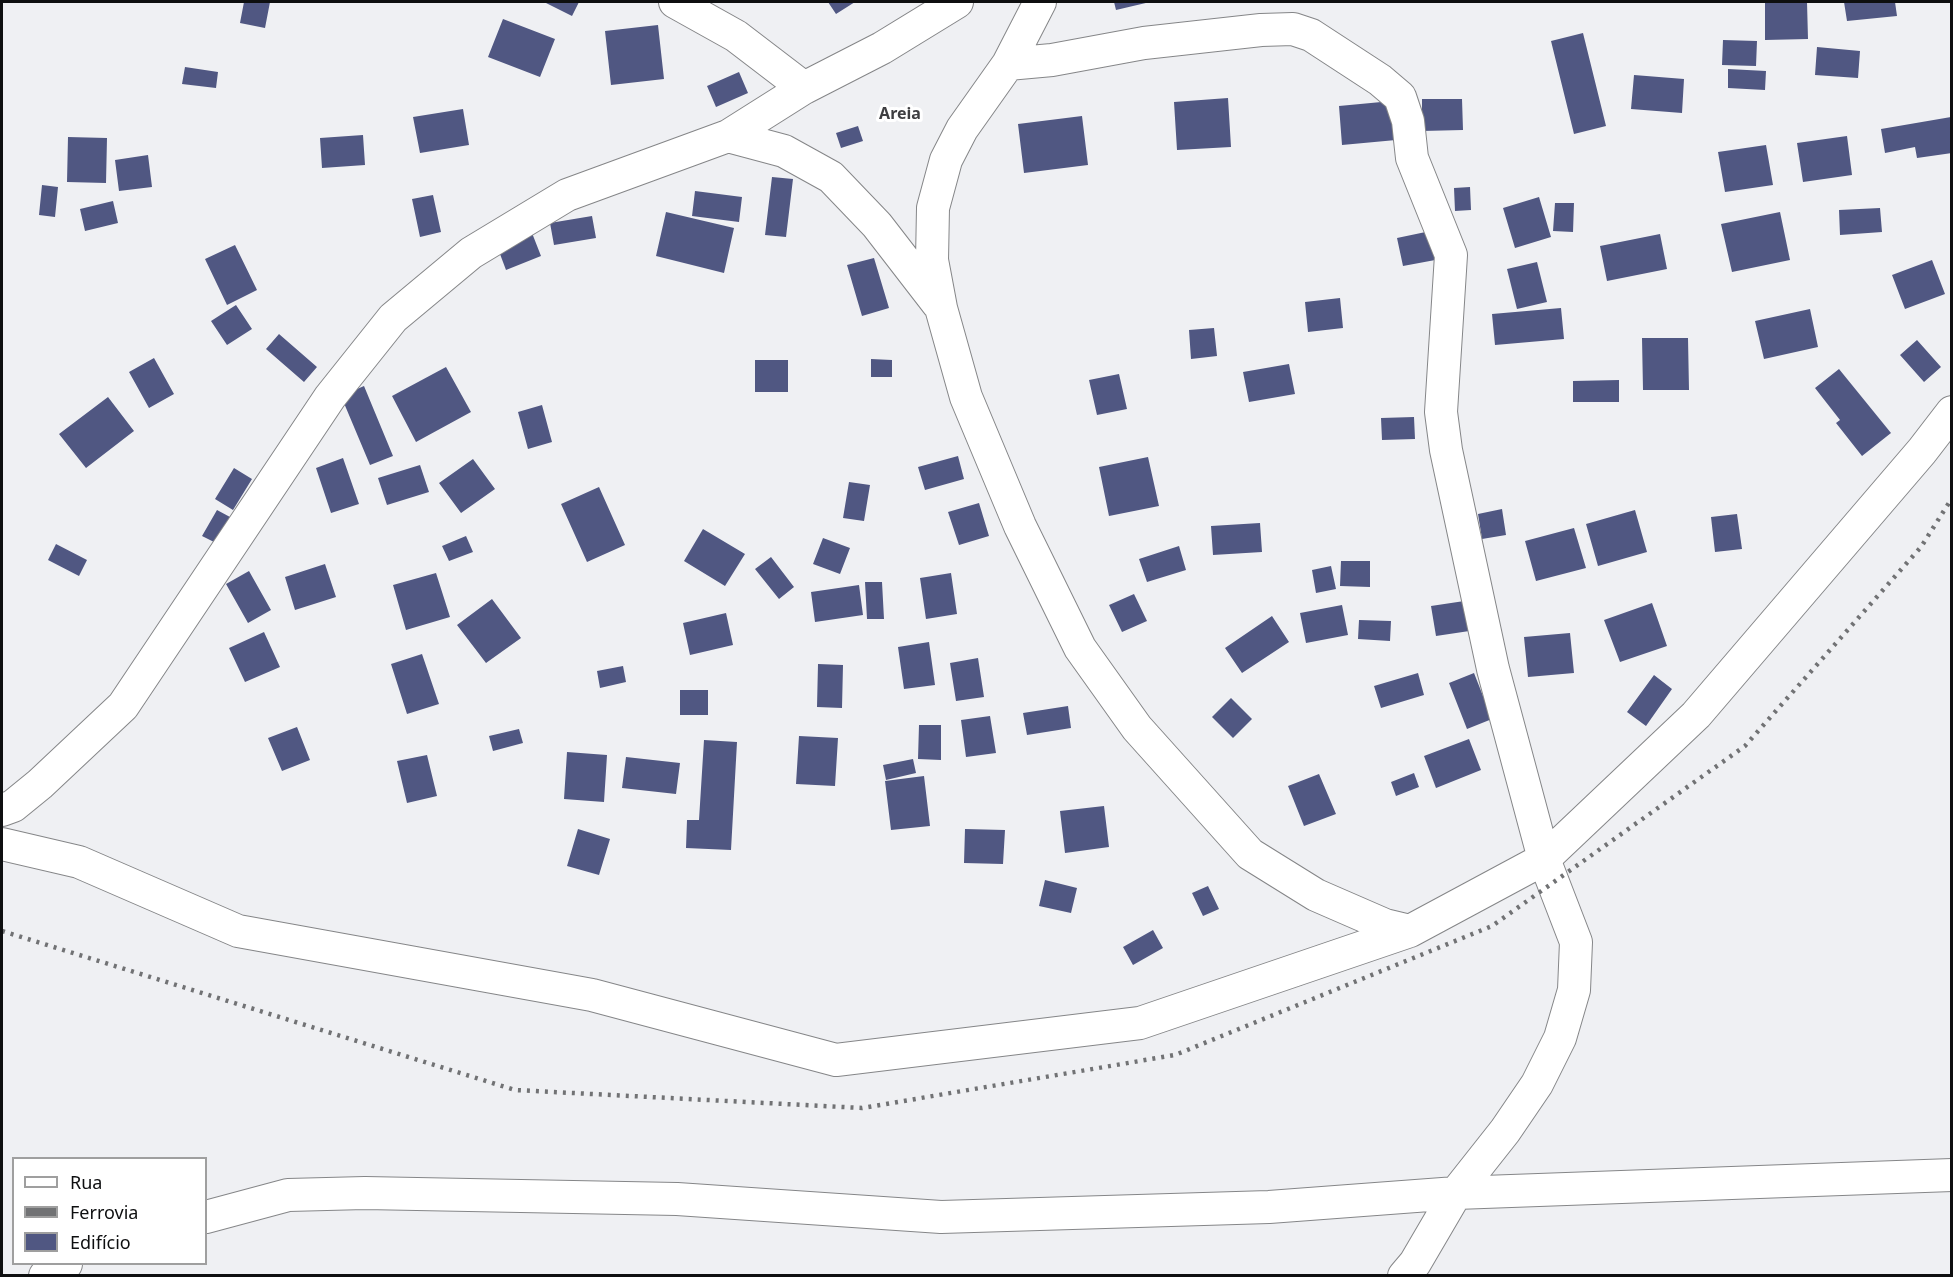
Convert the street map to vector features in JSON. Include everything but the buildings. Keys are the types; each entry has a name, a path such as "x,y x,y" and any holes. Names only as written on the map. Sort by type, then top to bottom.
{"street":[{"path":"675,2 736,36 804,88"},
{"path":"2,810 13,806 40,784 123,706 330,397 393,318 471,253 567,195 728,136 804,88 882,48 957,2"},
{"path":"1040,2 1008,64 962,129 943,170 933,208 932,260 941,308 966,397 1020,526 1080,648 1137,728 1250,854 1316,895 1385,925 1410,931"},
{"path":"1008,64 1052,60 1144,43 1261,30 1293,29 1311,35 1380,80 1400,97 1408,121 1412,158 1451,255 1441,412 1446,450 1493,669 1544,859 1576,942 1574,990 1560,1038 1537,1084 1505,1131 1456,1193 1415,1263 1404,1275"},
{"path":"728,136 784,151 831,177 877,225 941,308"},
{"path":"2,844 79,862 238,931 592,994 836,1060 1140,1023 1410,931 1544,859 1696,715 1922,451 1952,412"},
{"path":"207,1216 288,1195 365,1193 677,1199 941,1217 1269,1207 1456,1193 1952,1175"},
{"path":"45,1275 62,1265"}],"railway":[{"path":"2,931 515,1090 862,1108 1175,1055 1492,926 1745,746 1921,547 1952,498"}],"district":[{"name":"Areia","path":"900,114"}]}
